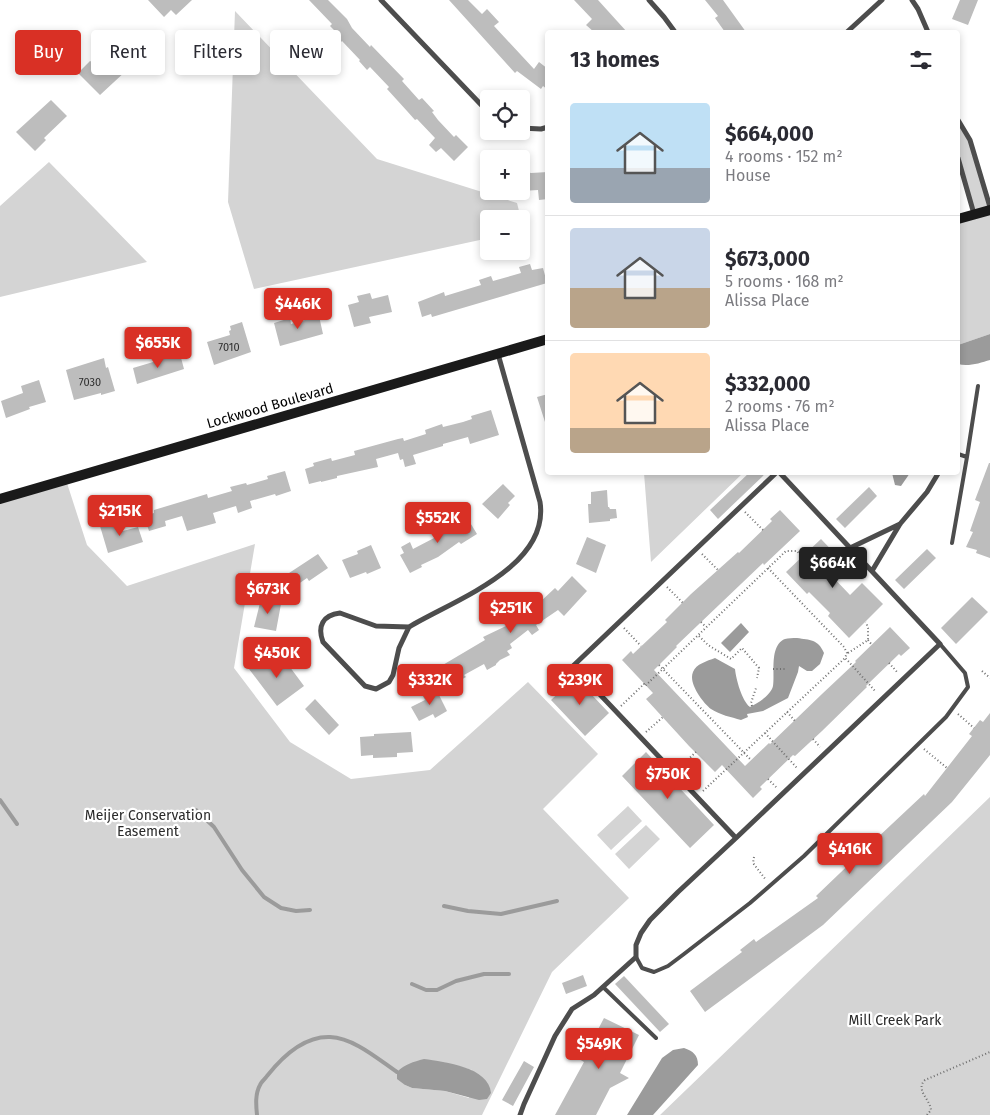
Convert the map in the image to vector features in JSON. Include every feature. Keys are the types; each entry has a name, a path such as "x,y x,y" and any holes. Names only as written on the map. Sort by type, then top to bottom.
{"main road":[{"path":"960,218 990,208"},
{"name":"Lockwood Boulevard","path":"0,499 545,340"}],"street":[{"path":"381,0 480,104"},
{"path":"649,0 674,30"},
{"path":"849,30 882,0"},
{"path":"912,0 928,30"},
{"path":"960,123 970,140 990,208"},
{"path":"530,128 545,128"},
{"path":"960,165 974,214"},
{"path":"409,627 399,648 393,675 383,687 376,689 364,686 323,642 320,634 320,628 324,620 332,614 340,613 376,626 409,627 477,590 499,575 525,554 534,542 538,531 541,517 540,502 498,353"},
{"path":"736,838 573,666 775,475"},
{"path":"520,1115 555,1036 572,1009 594,995 636,957 636,944 650,920 940,644 781,475"},
{"path":"872,572 900,524 927,492 937,475"},
{"path":"850,548 900,524"}],"lane":[{"path":"952,543 978,386"},
{"path":"960,455 967,457"},
{"path":"636,957 642,968 654,972 668,966 750,903 804,856 952,710 968,687 965,673 940,644"},
{"path":"603,987 656,1038"}],"path":[{"path":"740,507 763,530"},
{"path":"697,548 718,570"},
{"path":"781,549 784,553"},
{"path":"615,711 644,684 646,686 786,551 797,551 802,557"},
{"path":"768,568 844,647 847,653"},
{"path":"662,582 683,603"},
{"path":"701,622 706,627"},
{"path":"866,622 868,640 872,645"},
{"path":"619,623 641,646"},
{"path":"698,635 708,645 731,660 742,648 759,668 757,678"},
{"path":"696,796 845,658 847,653 868,640"},
{"path":"845,658 883,698"},
{"path":"890,663 903,679"},
{"path":"659,665 751,760"},
{"path":"773,669 786,669"},
{"path":"982,671 990,678"},
{"path":"752,706 751,703 756,688"},
{"path":"952,710 974,728"},
{"path":"787,712 795,721"},
{"path":"641,737 662,717"},
{"path":"764,733 803,774"},
{"path":"918,745 947,768"},
{"path":"674,773 696,752"},
{"path":"768,779 782,794"},
{"path":"754,857 753,863 771,885"},
{"path":"927,1115 932,1110 931,1104 921,1088 922,1083 990,1052"}],"green space":[{"path":"235,11 253,30 234,30"},
{"path":"260,37 270,47 270,75 296,75 377,159 480,191 480,200 507,200 517,203 519,210 480,210 480,240 254,289 228,202 233,75 260,75"},
{"path":"960,123 970,140 990,207 990,334 960,344 960,218 974,214 960,165"},
{"path":"49,162 147,262 0,297 0,206"},
{"path":"644,475 741,475 651,562"},
{"name":"Meijer Conservation Easement","path":"66,480 87,545 127,586 255,544 234,668 290,742 351,779 430,770 528,682 598,754 543,809 629,898 552,972 482,1115 0,1115 0,499","holes":["424,1060 446,1063 472,1070 469,1098 445,1091 412,1088 405,1085"]},
{"name":"Mill Creek Park","path":"990,797 990,1115 660,1115"},
{"path":"628,806 642,821 611,850 597,835"},
{"path":"646,825 660,839 629,869 615,854"}],"shaded area":[{"path":"990,334 990,360 970,365 960,364 960,344"},
{"path":"893,475 909,475 901,486 895,485"},
{"path":"741,623 749,632 730,652 721,643"},
{"path":"789,638 810,640 822,648 824,653 820,664 812,671 807,671 799,666 788,698 763,711 747,714 748,717 741,720 722,714 711,709 694,687 692,677 694,669 715,658 735,669 742,695 750,707 764,698 772,689 775,653 780,642"},
{"path":"684,1048 694,1054 698,1065 653,1115 627,1115 662,1058 673,1050"},
{"path":"424,1059 465,1067 483,1077 491,1093 487,1099 479,1100 445,1091 412,1088 397,1079 397,1072 400,1069"}],"building":[{"path":"148,0 192,0 176,15 171,10 164,17"},
{"path":"309,0 328,0 347,19 352,28 370,47 371,45 404,79 402,81 419,100 422,98 434,111 432,112 438,120 454,137 456,135 468,147 454,161 441,148 436,152 429,145 435,138 417,119 415,120 387,89 389,87 370,67 367,70 360,60 341,42 341,30 334,30 330,26 332,24"},
{"path":"449,0 468,0 482,14 487,9 499,22 494,26 534,69 539,62 545,67 545,88 543,86 541,89 517,71 515,73"},
{"path":"574,0 598,0 625,30 592,30 586,25 592,19"},
{"path":"705,0 723,0 745,30 724,30 715,18 718,16"},
{"path":"960,0 978,0 968,25 952,19"},
{"path":"90,61 91,75 122,75 100,95 80,75 81,70"},
{"path":"51,100 67,116 44,138 46,140 35,151 16,132"},
{"path":"545,172 545,199 539,200 538,190 530,190 530,173"},
{"path":"530,264 532,270 543,268 545,284 432,317 431,314 422,317 418,302 444,292 445,296 481,285 479,280 491,276 493,281 521,273 519,267"},
{"path":"370,293 372,299 388,295 392,312 369,317 371,323 354,327 348,305 359,302 357,296"},
{"path":"319,316 323,334 280,346 274,323 290,318 291,324"},
{"path":"242,322 251,352 214,365 207,342 230,335 230,326"},
{"path":"180,354 184,369 137,384 133,368"},
{"path":"104,358 115,391 74,400 66,370"},
{"path":"39,380 46,402 29,407 30,409 6,418 1,401 23,393 21,386"},
{"path":"545,395 545,422 537,397"},
{"path":"491,410 499,435 470,444 468,437 443,444 443,446 413,455 416,464 405,467 403,459 400,460 398,453 376,459 378,467 309,484 305,469 314,466 313,463 331,458 332,461 355,455 354,451 398,439 403,438 404,441 426,434 425,430 442,424 443,427 463,422 472,419 471,416"},
{"path":"989,463 990,558 976,553 977,550 966,547 973,532 970,531 980,502 975,500"},
{"path":"285,471 291,491 250,501 252,508 238,513 236,506 213,513 216,523 187,531 182,516 165,521 166,526 149,531 144,516 154,513 154,510 207,494 208,498 232,491 230,487 246,483 247,485 268,479 267,476"},
{"path":"747,475 764,475 718,519 710,510"},
{"path":"503,484 515,496 498,519 482,504"},
{"path":"869,487 877,496 845,528 836,519"},
{"path":"607,490 608,507 616,509 617,518 610,519 610,521 589,523 588,504 591,504 591,492"},
{"path":"780,510 800,531 764,565 763,563 676,646 654,670 745,766 856,662 890,627 910,648 901,656 899,654 822,731 795,756 793,755 760,787 762,789 753,798 722,765 715,772 689,746 646,699 653,693 622,660 631,651 633,654 667,622 665,620 691,594 739,553 772,521 770,519"},
{"path":"463,511 477,534 461,544 459,542 410,573 400,555 404,553 401,547 410,542 413,549 436,537 455,524 451,519"},
{"path":"115,521 119,532 138,527 143,542 108,553 100,526"},
{"path":"587,537 606,545 596,573 576,564"},
{"path":"821,539 842,561 829,573 850,595 862,583 883,604 849,638 828,616 830,613 809,592 807,594 786,572"},
{"path":"371,545 381,568 350,578 342,560 358,554 357,551"},
{"path":"927,549 936,558 904,589 895,580"},
{"path":"318,554 328,568 309,581 307,578 294,587 286,575"},
{"path":"572,576 587,591 564,616 558,610 536,625 539,630 532,635 528,630 510,644 512,648 507,651 510,655 500,660 496,665 487,670 484,664 446,688 436,669 485,640 483,637 506,626 539,603 555,588 558,591"},
{"path":"972,597 988,612 956,644 941,628"},
{"path":"261,599 281,604 276,631 254,627"},
{"path":"281,655 304,686 277,706 249,669 263,659 268,665"},
{"path":"575,677 609,713 585,736 551,700"},
{"path":"436,689 447,711 435,718 433,714 419,721 411,707 425,700 423,696"},
{"path":"315,699 339,725 329,735 305,709"},
{"path":"990,713 990,755 952,802 823,925 705,1012 690,991 742,952 740,950 754,939 756,942 818,898 816,896 863,851 861,849 874,837 876,839 924,794 925,796 972,736 969,734 980,720 983,722"},
{"path":"411,732 413,752 397,753 397,757 373,758 373,755 361,756 360,737 374,736 374,734"},
{"path":"646,752 714,825 690,848 622,776"},
{"path":"583,975 587,986 566,994 562,983"},
{"path":"624,976 669,1024 660,1032 615,984"},
{"path":"604,1018 639,1035 620,1073 629,1078 610,1088 596,1115 555,1115 584,1062 579,1059 589,1040 592,1041"},
{"path":"524,1061 534,1067 513,1106 502,1100"}],"waterway":[{"path":"0,800 17,824"},
{"path":"196,810 214,827 242,870 264,897 281,908 296,911 310,910"},
{"path":"444,906 468,911 501,914 557,901"},
{"path":"412,984 426,990 437,990 456,981 484,974 509,974"},
{"path":"257,1115 256,1103 258,1088 261,1083 287,1055 311,1040 330,1037 348,1041 397,1072"}]}
